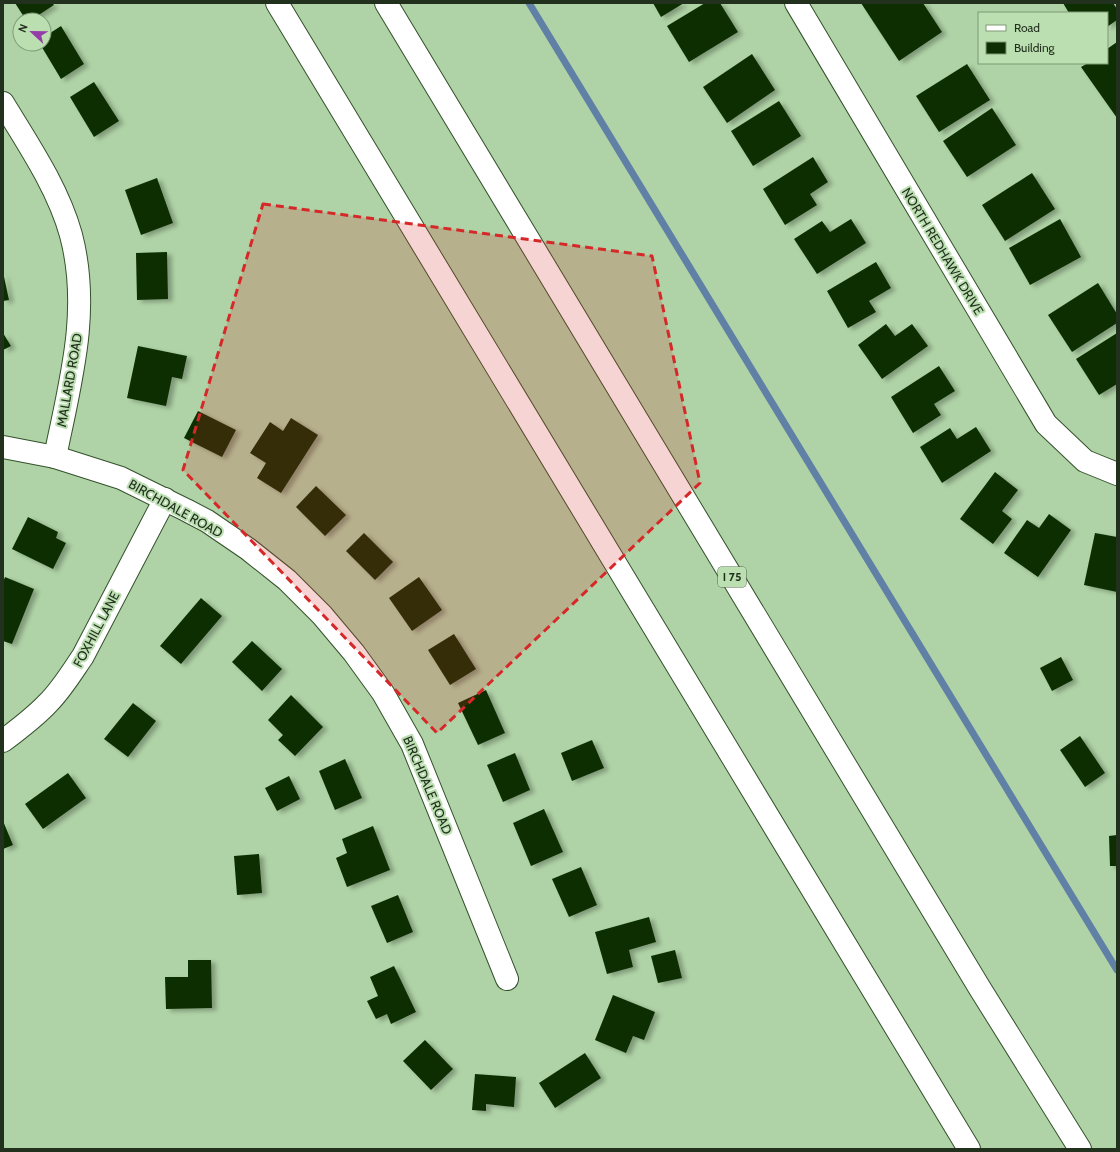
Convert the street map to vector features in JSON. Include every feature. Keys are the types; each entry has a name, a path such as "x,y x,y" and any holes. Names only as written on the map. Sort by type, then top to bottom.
{"main road":[{"path":"277,3 969,1149"},
{"name":"I 75","path":"386,3 978,987 1080,1149"},
{"name":"NORTH REDHAWK DRIVE","path":"796,3 1046,424 1085,460 1117,474"},
{"name":"MALLARD ROAD","path":"3,103 38,161 60,205 71,235 78,275 80,308 76,356 55,457"},
{"name":"BIRCHDALE ROAD","path":"3,447 55,457 122,478 165,499 213,525 248,549 287,580 322,615 354,653 383,693 412,744 507,979"},
{"name":"FOXHILL LANE","path":"3,741 48,704 67,680 83,656 165,499"}],"highlighted area":[{"path":"263,204 652,256 700,483 437,733 183,470"}],"building":[{"path":"15,3 52,3 54,5 43,12 21,12"},
{"path":"653,3 684,3 661,17"},
{"path":"705,3 720,3 738,32 689,62 667,26"},
{"path":"861,3 923,3 942,32 899,61"},
{"path":"1063,3 1113,3 1117,9 1117,20 1108,26 1108,12 1068,12"},
{"path":"61,26 84,64 61,79 45,52 52,52 52,32"},
{"path":"1117,42 1117,118 1081,67 1086,64 1108,64 1108,48"},
{"path":"752,54 775,90 727,123 703,87"},
{"path":"967,64 990,100 939,132 916,96"},
{"path":"94,82 119,121 94,137 70,97"},
{"path":"779,101 801,136 753,166 731,131"},
{"path":"992,108 1016,145 967,177 943,141"},
{"path":"813,157 828,182 810,194 817,205 785,225 763,189"},
{"path":"1032,173 1055,209 1005,241 982,205"},
{"path":"157,178 173,223 141,235 125,190"},
{"path":"851,219 866,243 817,274 794,239 822,221 830,232"},
{"path":"1060,219 1081,257 1030,285 1009,248"},
{"path":"167,252 168,299 137,300 136,253"},
{"path":"876,262 891,288 869,301 876,312 848,328 827,291"},
{"path":"3,272 9,300 3,301"},
{"path":"1098,283 1117,314 1117,323 1072,352 1048,315"},
{"path":"886,324 895,336 912,324 928,346 882,379 858,345"},
{"path":"3,333 11,346 3,350"},
{"path":"1117,333 1117,384 1099,395 1076,359"},
{"path":"138,346 187,356 182,379 172,377 166,406 127,398"},
{"path":"939,366 955,391 934,404 941,415 913,433 891,397"},
{"path":"198,411 236,430 222,457 184,438"},
{"path":"291,418 318,435 281,493 257,478 266,463 250,453 270,422 283,431"},
{"path":"976,427 991,451 942,483 920,447 950,428 957,439"},
{"path":"995,472 1018,490 1002,511 1012,519 993,544 960,519"},
{"path":"316,486 346,515 325,536 296,507"},
{"path":"1049,514 1071,530 1038,577 1004,553 1027,520 1039,528"},
{"path":"28,517 58,532 56,538 66,543 53,569 12,549"},
{"path":"364,533 393,562 375,580 346,551"},
{"path":"1095,533 1117,537 1117,592 1084,585"},
{"path":"5,577 34,589 12,644 3,641 3,582"},
{"path":"419,577 442,610 412,631 389,598"},
{"path":"201,598 222,616 181,664 160,646"},
{"path":"454,634 476,669 450,685 428,650"},
{"path":"252,641 282,669 262,691 232,662"},
{"path":"1061,657 1073,680 1052,691 1040,668"},
{"path":"486,690 505,733 478,745 458,703"},
{"path":"291,695 323,727 295,756 278,740 283,735 268,720"},
{"path":"133,703 156,721 128,757 104,739"},
{"path":"1080,736 1105,773 1085,787 1060,750"},
{"path":"592,740 604,768 572,781 561,753"},
{"path":"515,753 530,790 503,802 487,765"},
{"path":"345,759 362,798 335,810 319,771"},
{"path":"68,773 86,798 43,829 25,804"},
{"path":"289,776 300,799 277,811 265,788"},
{"path":"544,809 563,852 531,866 513,823"},
{"path":"3,821 13,845 3,849"},
{"path":"373,826 390,870 347,887 336,858 347,853 342,839"},
{"path":"1117,835 1117,866 1110,866 1109,836"},
{"path":"259,854 262,893 237,895 234,856"},
{"path":"581,867 597,905 569,917 552,879"},
{"path":"398,895 413,932 387,943 371,906"},
{"path":"649,917 656,942 629,950 633,967 607,974 595,932"},
{"path":"675,950 682,978 658,983 651,956"},
{"path":"188,960 211,960 212,1008 166,1009 165,977 188,977"},
{"path":"394,966 416,1012 391,1024 387,1014 376,1019 367,1001 378,996 370,977"},
{"path":"613,995 655,1012 644,1040 633,1036 626,1053 595,1040"},
{"path":"425,1040 453,1069 431,1090 403,1061"},
{"path":"585,1053 601,1078 555,1108 539,1083"},
{"path":"475,1074 516,1077 514,1107 486,1104 486,1111 472,1110"}],"waterway":[{"path":"529,3 1117,970"}]}
